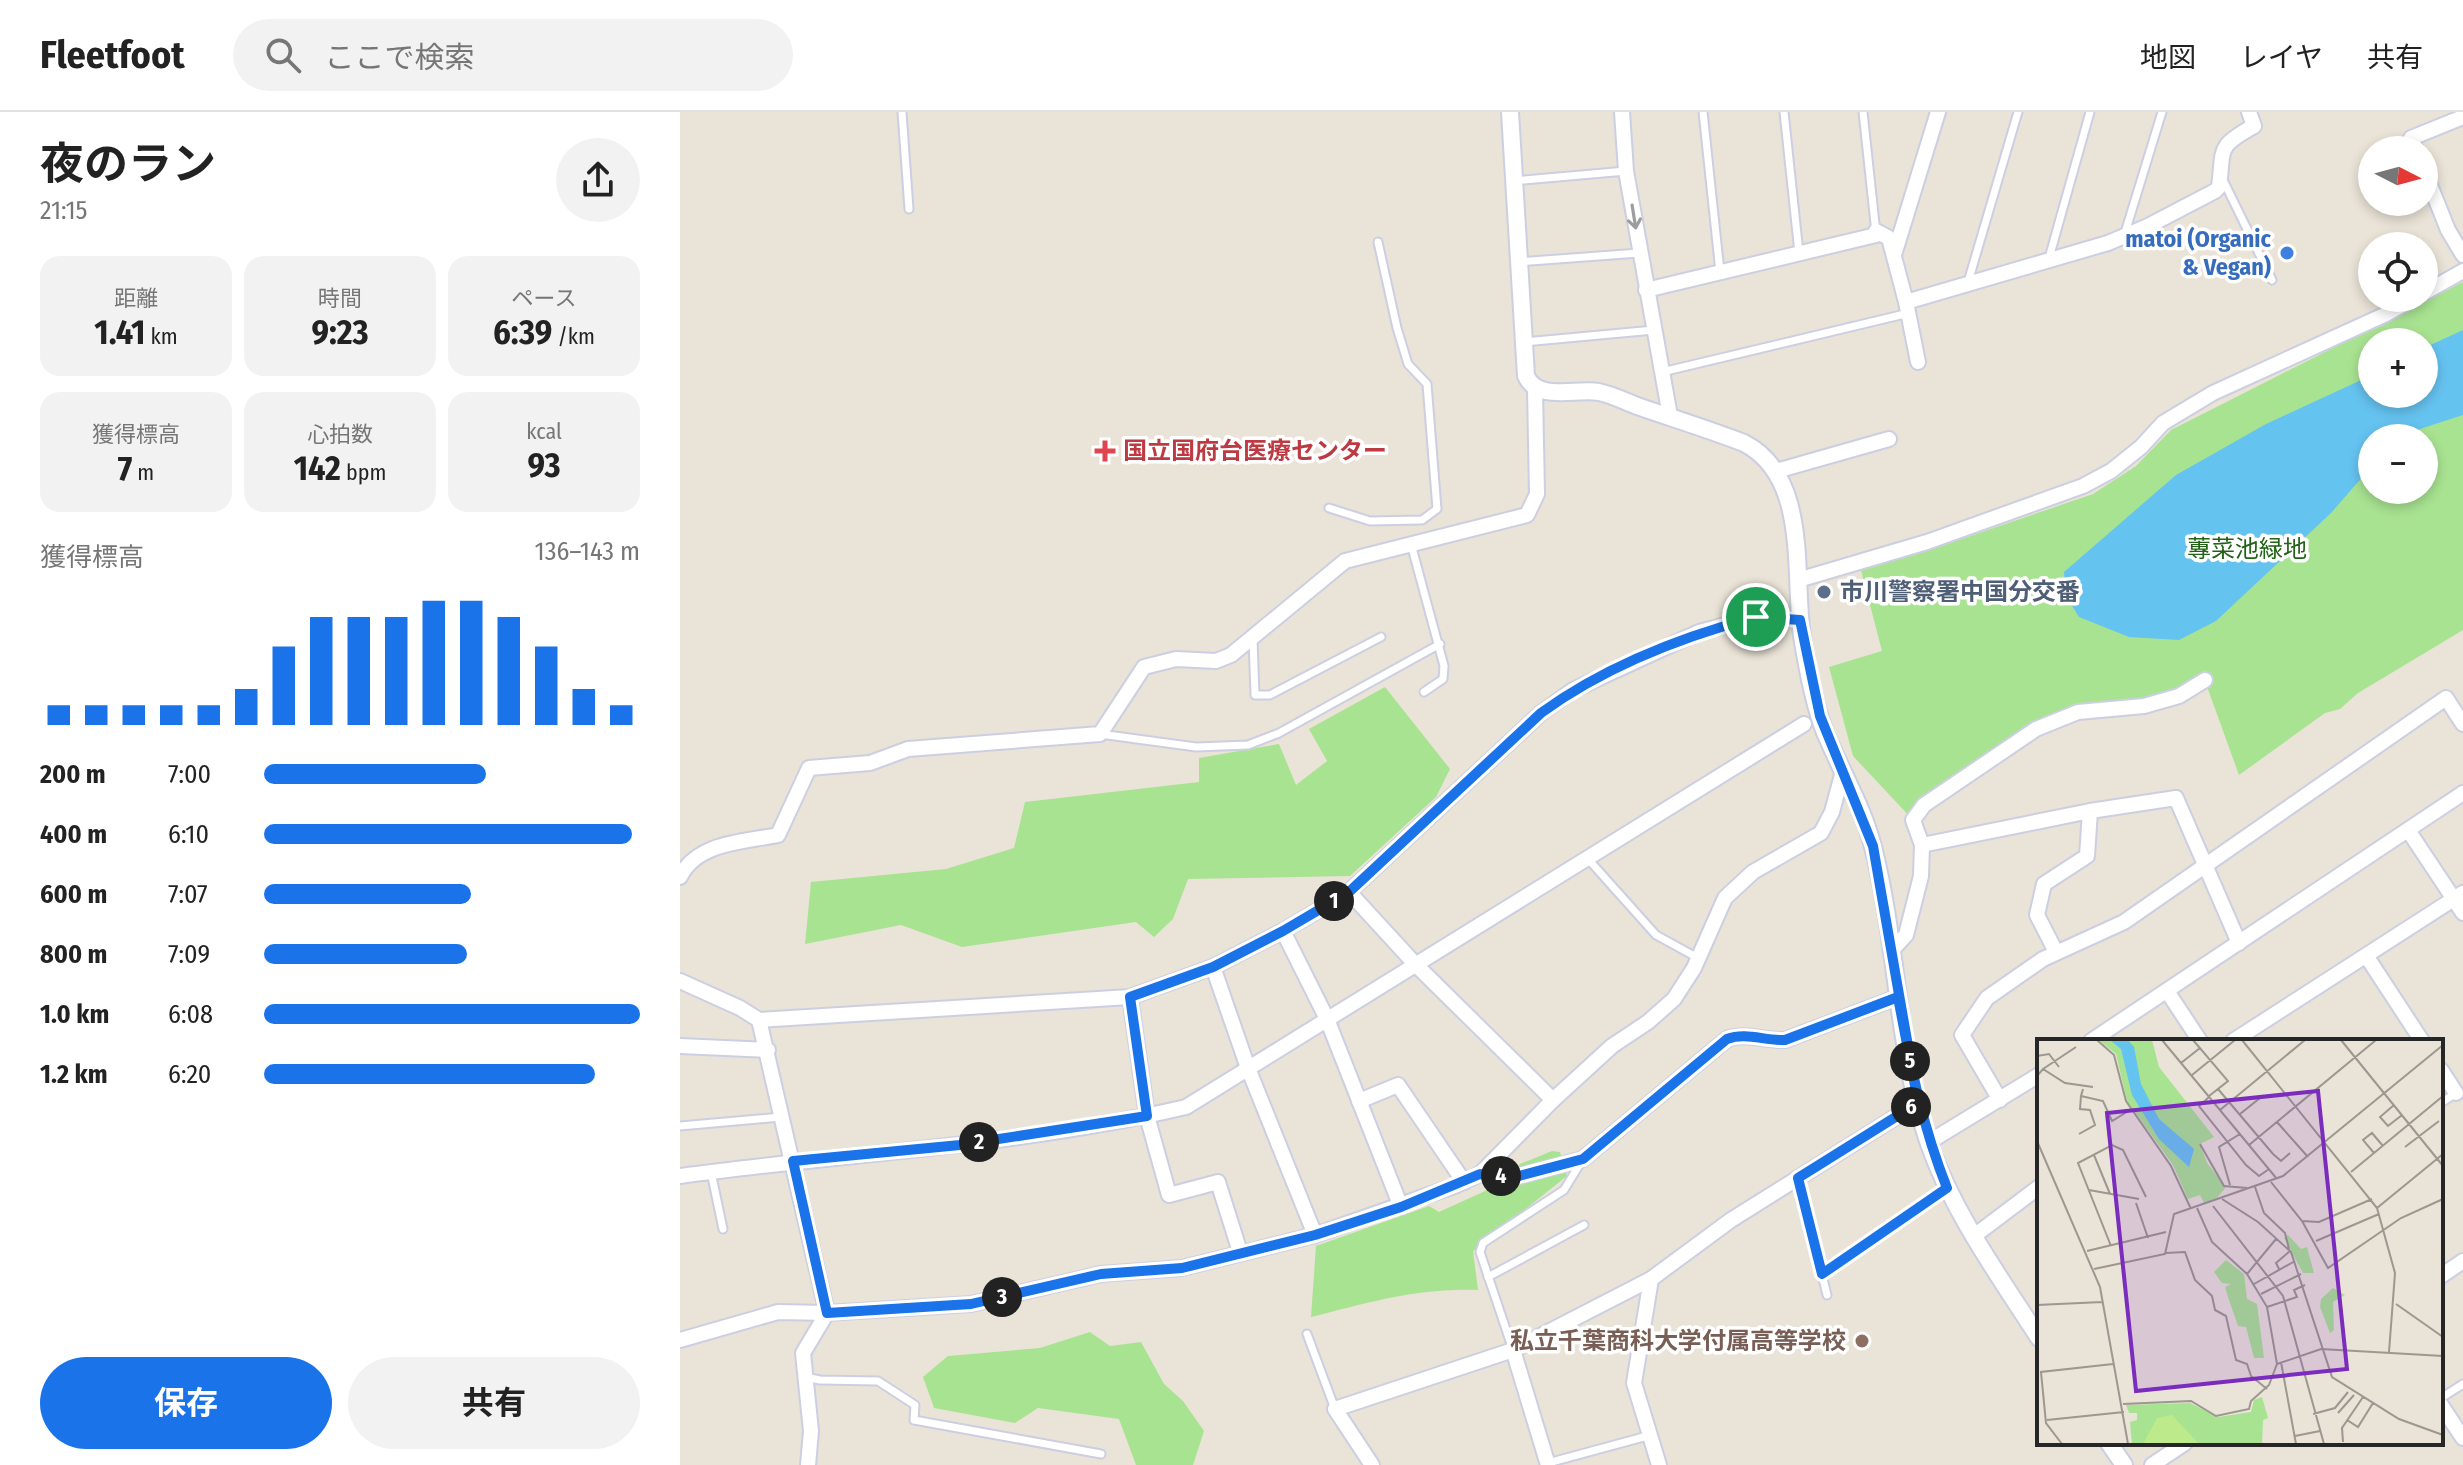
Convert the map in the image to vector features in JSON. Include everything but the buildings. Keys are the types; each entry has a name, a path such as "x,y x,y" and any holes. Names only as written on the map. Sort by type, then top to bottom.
{"street":[{"path":"680,877 686,865 702,851 778,835 809,768 870,763 908,749 1100,734 1144,667 1176,659 1216,661 1231,655 1345,561 1527,515 1537,494 1535,389 1526,376 1510,112"},
{"path":"1622,112 1626,171 1670,416"},
{"path":"1894,255 1938,112"},
{"path":"1908,308 1967,284 2124,236 2215,191 2219,187 2222,151 2229,139 2254,126 2249,112"},
{"path":"2416,136 2463,117"},
{"path":"2438,205 2463,255"},
{"path":"1646,290 1876,233 1889,238 1908,308 1918,362"},
{"path":"2438,285 2463,271"},
{"path":"1798,580 1927,542 2083,486 2111,471 2141,447 2163,423 2213,393 2389,312"},
{"path":"1535,389 1546,392 1598,392 1670,416 1753,448 1763,454 1776,471 1790,507 1800,620 1820,716 1873,846 1918,1103 1929,1142 1947,1188 2037,1335"},
{"path":"1776,471 1889,439"},
{"path":"680,981 759,1020 1130,997 1213,967 1349,892 1541,713 1573,690 1699,632 1756,617 1800,620"},
{"path":"1891,951 1906,935 1921,876 1922,845 1913,820 1924,805 2036,729 2078,712 2144,706 2179,696 2205,680"},
{"path":"2000,1100 1962,1035 1987,998 2043,959 2124,922 2446,698 2463,724"},
{"path":"680,1176 793,1161 960,1145 1147,1116 1186,1107 1804,724"},
{"path":"680,1340 778,1312 827,1313 971,1304 1101,1274 1182,1268 1315,1235 1401,1207 1464,1182 1480,1174 1612,1046 1648,1022 1674,999 1698,958 1725,898 1753,872 1821,833 1832,812 1843,771"},
{"path":"2094,1039 2463,793"},
{"path":"1922,845 2090,811 2176,798 2239,943"},
{"path":"2056,952 2037,915 2044,884 2087,856 2090,811"},
{"path":"2408,830 2458,896 2463,913"},
{"path":"1349,892 1416,965 1553,1100"},
{"path":"2236,1039 2458,896"},
{"path":"1283,931 1327,1019 1401,1207"},
{"path":"2367,957 2421,1039"},
{"path":"1213,967 1248,1068 1315,1235"},
{"path":"2167,991 2199,1039"},
{"path":"1130,997 1147,1116 1169,1195 1218,1182 1240,1252"},
{"path":"1480,1174 1515,1177 1583,1159 1727,1039 1739,1035 1785,1040 1898,997"},
{"path":"759,1020 827,1313 803,1353 811,1431 808,1465"},
{"path":"680,1046 768,1050"},
{"path":"2443,1073 2456,1093"},
{"path":"1929,1142 2037,1076"},
{"path":"1359,1101 1398,1085 1464,1182"},
{"path":"1372,1465 1335,1409 1513,1350 1651,1279 1731,1220 1918,1103"},
{"path":"1974,1236 2037,1189"},
{"path":"2443,1275 2463,1261"},
{"path":"1651,1279 1634,1383 1659,1465"},
{"path":"1513,1350 1546,1464"},
{"path":"2443,1408 2463,1438"},
{"path":"2110,1445 2124,1465"},
{"path":"2152,1465 2182,1445"}],"lane":[{"path":"902,112 909,209"},
{"path":"1703,112 1720,272"},
{"path":"1784,112 1799,253"},
{"path":"1863,112 1876,233"},
{"path":"1967,284 2018,112"},
{"path":"2049,260 2090,112"},
{"path":"2124,236 2162,112"},
{"path":"1513,181 1626,171"},
{"path":"2220,174 2272,280"},
{"path":"1329,508 1370,521 1422,520 1437,509 1427,384 1408,364 1378,242"},
{"path":"1518,262 1639,253"},
{"path":"1662,372 1908,308"},
{"path":"1524,342 1654,330"},
{"path":"1411,544 1444,666 1443,679 1424,692"},
{"path":"1253,637 1255,695 1270,695 1381,637"},
{"path":"1100,734 1196,747 1248,745 1279,733 1440,644"},
{"path":"1587,859 1656,935 1698,958"},
{"path":"2443,1102 2456,1093"},
{"path":"680,1126 783,1117"},
{"path":"1513,1350 1480,1252 1483,1243 1564,1190 1583,1159"},
{"path":"711,1172 723,1229"},
{"path":"1798,1178 1827,1295"},
{"path":"1822,1274 1947,1188"},
{"path":"1488,1277 1584,1225"},
{"path":"1307,1334 1335,1409"},
{"path":"805,1377 878,1381 915,1405 914,1420 1101,1454"},
{"path":"2443,1397 2463,1384"},
{"path":"1546,1464 1651,1435"}],"green space":[{"name":"蓴菜池緑地","path":"2463,282 2463,630 2358,693 2340,709 2325,713 2239,775 2205,681 2179,696 2078,712 1924,804 1913,820 1853,756 1829,667 1882,651 1861,570 2093,494 2136,466 2171,430 2358,335 2358,408 2438,408 2438,328 2372,328 2404,312 2438,312 2438,295"},
{"path":"1385,687 1450,769 1436,797 1350,876 1188,879 1173,919 1154,937 1136,922 962,947 901,925 805,944 811,882 946,869 1014,848 1025,802 1199,782 1199,758 1279,744 1296,785 1327,761 1309,729"},
{"path":"1552,1151 1560,1152 1567,1176 1473,1251 1478,1290 1414,1294 1311,1317 1316,1246 1429,1206 1439,1212 1505,1182 1520,1164"},
{"path":"1090,1332 1110,1346 1141,1342 1164,1384 1183,1401 1204,1431 1193,1465 1136,1465 1119,1419 1038,1408 1015,1423 934,1408 923,1377 948,1356 1040,1348"}],"water":[{"path":"2463,330 2463,415 2435,424 2358,424 2358,482 2331,513 2216,621 2179,640 2129,637 2079,617 2066,596 2064,572 2176,475 2266,424 2358,381 2358,408 2438,408 2438,342"}],"place":[{"name":"matoi (Organic & Vegan)","path":"2287,253"},
{"name":"国立国府台医療センター","path":"1105,451"},
{"name":"市川警察署中国分交番","path":"1824,592"},
{"name":"私立千葉商科大学付属高等学校","path":"1862,1341"}],"route":[{"path":"1756,617 1699,632 1573,690 1541,713 1349,892 1213,967 1130,997 1147,1116 960,1145 793,1161 827,1313 971,1304 1101,1274 1182,1268 1315,1235 1401,1207 1480,1174 1515,1177 1583,1159 1727,1039 1739,1035 1785,1040 1898,997 1918,1103 1947,1188 1822,1274 1798,1178 1918,1103 1873,846 1820,716 1800,620 1756,617"}]}
